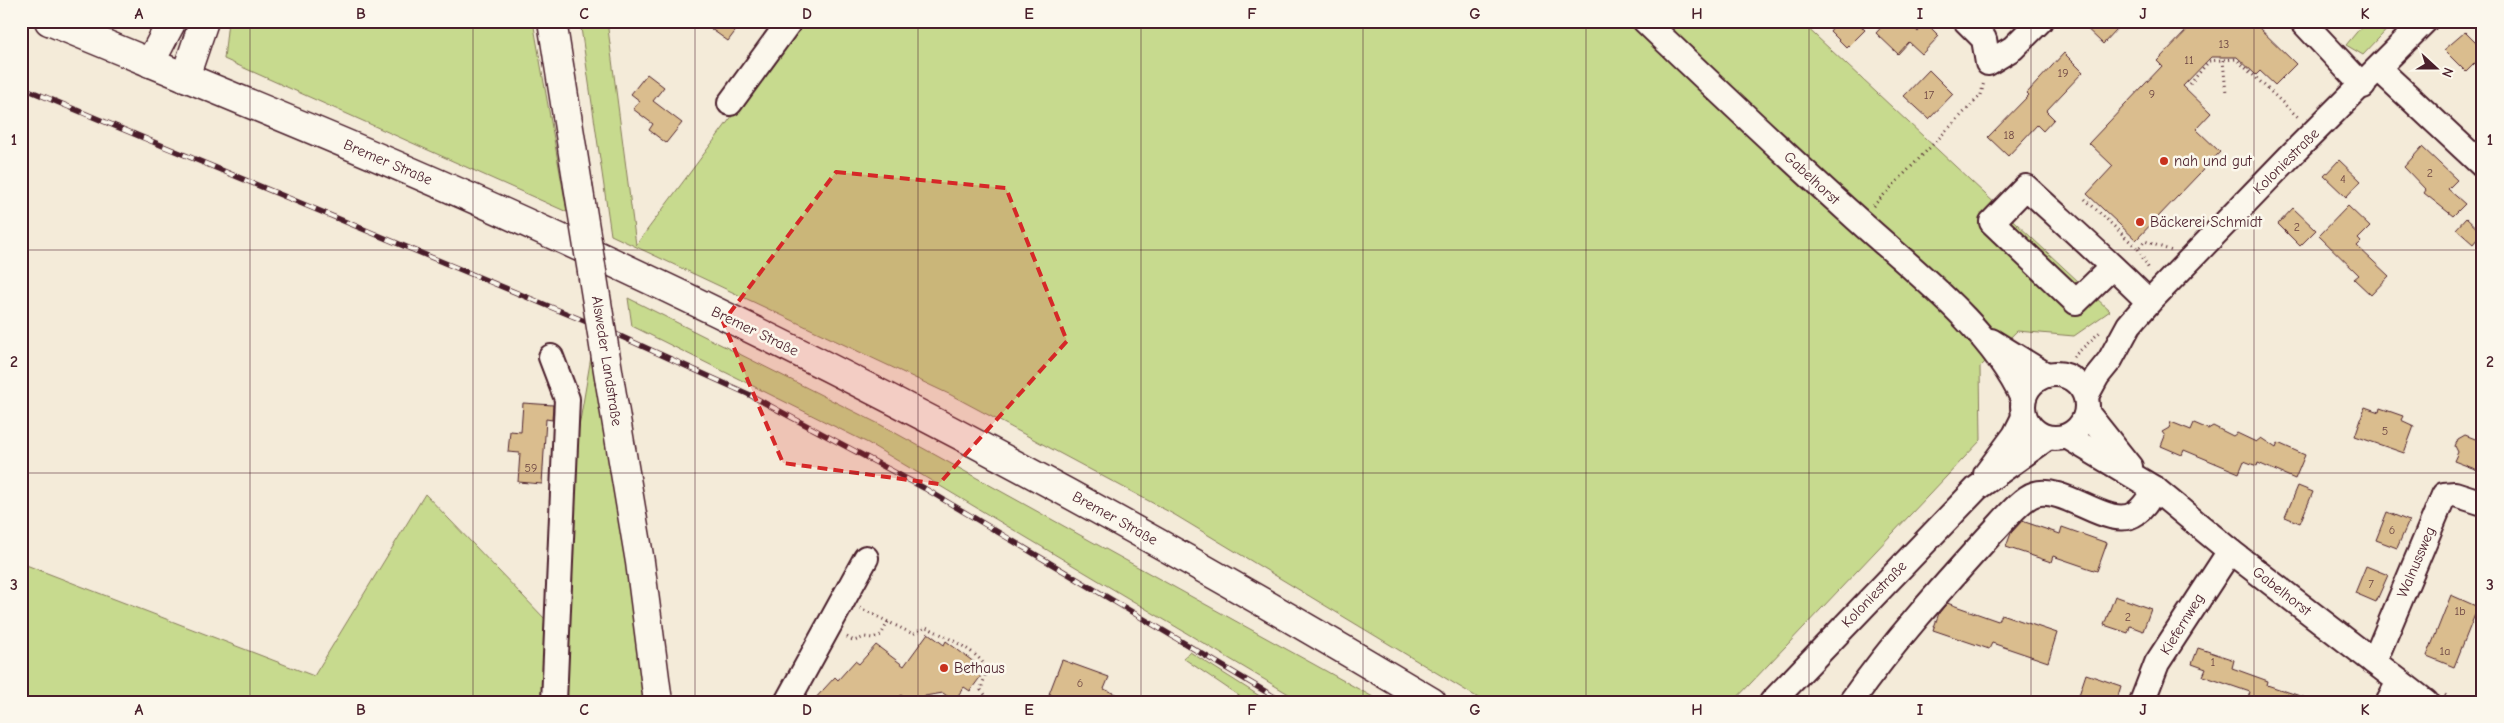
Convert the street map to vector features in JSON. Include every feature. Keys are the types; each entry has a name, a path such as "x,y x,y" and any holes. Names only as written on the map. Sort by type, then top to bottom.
{"main road":[{"name":"Bremer Straße","path":"49,21 379,157 550,233 813,359 932,419 1199,564 1432,702"},
{"path":"150,63 172,21"},
{"path":"185,77 204,21"},
{"name":"Alsweder Landstraße","path":"552,21 640,562 658,702"}],"street":[{"path":"730,103 790,21"},
{"name":"Gabelhorst","path":"1645,21 1859,221 1920,274 1979,333 2014,379 2024,408"},
{"path":"1966,21 1984,39 1988,63 2013,48 2040,21"},
{"path":"2302,21 2363,86"},
{"name":"Koloniestraße","path":"2087,405 2097,376 2110,360 2130,325 2149,302 2292,154 2363,86 2425,21"},
{"path":"2379,69 2483,166"},
{"path":"2112,267 2076,302 1992,222 2026,187 2112,267 2149,302"},
{"name":"Koloniestraße","path":"2066,367 2130,325"},
{"name":"Gabelhorst","path":"1979,333 2066,367"},
{"path":"551,357 567,399 554,702"},
{"path":"2066,367 2087,405 2082,425 2057,437 2032,429 2024,408 2032,384 2066,367"},
{"name":"Gabelhorst","path":"2087,405 2099,431 2147,484 2230,551 2374,662 2394,692 2426,702"},
{"name":"Koloniestraße","path":"1772,702 1977,488 2015,435 2024,408"},
{"name":"Gabelhorst","path":"2057,437 2147,484"},
{"name":"Koloniestraße","path":"1977,488 2057,437"},
{"path":"1851,702 1895,642 1944,586 2016,508 2034,494 2054,494 2110,516 2123,518 2135,514 2143,508 2147,484"},
{"name":"Walnussweg","path":"2374,662 2444,495 2454,494 2480,502"},
{"name":"Kiefernweg","path":"2142,702 2157,662 2230,551"},
{"path":"787,702 866,558"}],"path":[{"path":"2190,84 2209,61 2236,59 2304,123"},
{"path":"2223,60 2226,93"},
{"path":"1859,221 1981,95 1988,63"},
{"path":"2085,198 2138,249 2150,272"},
{"path":"2138,249 2145,241 2179,254"},
{"path":"854,604 914,634 926,627 962,646 982,662 986,671 981,690 990,702"},
{"path":"865,637 873,638 881,635 888,622"}],"highlighted area":[{"path":"836,172 1006,188 1067,341 939,484 783,463 723,322"}],"green space":[{"path":"228,21 533,21 567,212 224,59"},
{"path":"580,21 607,21 636,245 803,21 1800,21 2110,311 2074,336 2017,331 1980,367 1981,440 1733,702 1485,702 1175,515 951,395 611,235"},
{"path":"2366,21 2395,21 2363,55 2346,45"},
{"path":"628,298 881,425 1382,702 1302,702 868,443 632,326"},
{"path":"591,357 651,702 21,702 21,563 314,676 425,494 546,620"},
{"path":"1190,652 1269,702 1248,702 1183,658"}],"building":[{"path":"700,21 743,21 728,41"},
{"path":"1838,21 1856,21 1865,30 1847,48 1830,31"},
{"path":"1887,21 1907,21 1918,32 1926,23 1939,36 1922,54 1909,42 1898,54 1876,33"},
{"path":"2079,21 2109,21 2117,29 2103,44"},
{"path":"2253,22 2296,64 2275,85 2260,71 2256,75 2237,57 2211,57 2183,86 2211,113 2196,129 2220,152 2136,240 2087,194 2113,166 2089,143 2162,66 2157,61 2193,24"},
{"path":"2465,32 2483,50 2483,55 2466,72 2444,50"},
{"path":"2064,53 2083,72 2046,111 2054,119 2043,131 2037,125 2008,156 1988,137 2029,95 2027,93"},
{"path":"1929,70 1953,94 1929,119 1904,96"},
{"path":"647,74 664,87 653,101 682,123 666,143 649,130 653,124 633,109 640,101 631,94"},
{"path":"2422,147 2457,180 2448,189 2465,204 2453,216 2424,193 2426,190 2404,167"},
{"path":"2339,160 2361,181 2346,197 2324,176"},
{"path":"2348,206 2370,227 2358,239 2361,242 2357,246 2389,276 2371,295 2354,279 2359,275 2319,236"},
{"path":"2293,208 2316,230 2300,246 2278,224"},
{"path":"2466,218 2482,233 2473,244 2456,229"},
{"path":"523,403 553,405 552,420 546,419 542,484 518,482 520,453 508,452 510,431 521,432"},
{"path":"2365,407 2379,412 2380,408 2403,416 2401,420 2414,426 2404,453 2355,436"},
{"path":"2171,422 2191,430 2194,423 2208,429 2213,426 2233,436 2237,433 2256,442 2261,438 2276,448 2278,443 2305,455 2295,479 2258,463 2257,466 2244,461 2239,473 2184,450 2182,455 2161,446 2165,436 2162,432 2169,428"},
{"path":"2465,435 2483,442 2483,472 2454,461 2458,452 2455,446 2458,439"},
{"path":"2298,486 2313,492 2300,523 2285,517"},
{"path":"2387,512 2409,521 2397,548 2376,540"},
{"path":"2022,521 2060,534 2062,527 2107,543 2097,571 2053,556 2051,562 2006,547 2011,533"},
{"path":"2366,566 2388,575 2376,602 2355,593"},
{"path":"2451,595 2478,607 2454,667 2427,656"},
{"path":"2115,596 2151,609 2143,631 2130,626 2128,633 2104,625"},
{"path":"1947,603 1998,621 2001,614 2057,633 2048,662 1992,643 1989,649 1933,630 1939,613"},
{"name":"Bethaus","path":"928,633 944,645 946,641 979,666 975,671 981,676 970,691 964,687 954,701 943,693 925,696 920,702 910,702 901,695 897,702 812,702 835,677 838,680 855,661 859,664 876,645 904,666"},
{"path":"2198,648 2234,660 2232,668 2268,681 2267,685 2309,699 2308,702 2259,702 2248,698 2250,692 2203,676 2206,669 2192,664"},
{"path":"1062,660 1109,677 1104,689 1133,702 1048,702 1051,694 1049,694"},
{"path":"2086,674 2121,686 2116,702 2105,702 2093,698 2092,700 2079,695"}],"railway":[{"path":"21,87 611,332 748,394 924,488 1283,702"}],"place":[{"name":"nah und gut","path":"2164,161"},
{"name":"Bäckerei Schmidt","path":"2140,222"},
{"name":"Bethaus","path":"944,668"}]}
